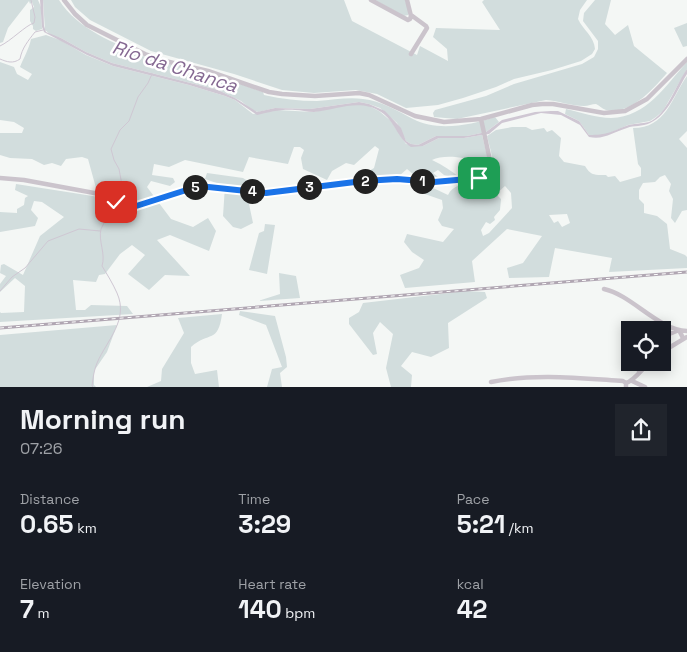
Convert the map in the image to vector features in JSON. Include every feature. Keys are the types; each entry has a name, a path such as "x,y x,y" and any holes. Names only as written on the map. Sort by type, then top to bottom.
{"street":[{"path":"64,0 87,25 145,54 165,61 208,70 269,92 315,96 359,93 369,95 415,116 431,120 481,121 532,105 542,104 553,104 604,114 625,111 647,99 687,59"},
{"path":"370,0 408,20 411,15"},
{"path":"407,0 411,15 427,28 411,54"},
{"path":"0,178 24,180 105,195 122,206 133,207 199,186 266,193 326,184 368,181 397,179 434,182 479,178 486,176 490,171 491,165 481,121"},
{"path":"604,289 618,294 648,314 679,330 687,331"},
{"path":"671,333 679,330"},
{"path":"671,346 685,337 679,330"},
{"path":"491,382 508,378 545,376 623,381 626,385 639,372"},
{"path":"632,381 645,387"}],"shaded area":[{"path":"0,0 38,0 41,7 42,29 36,31 33,29 30,21 30,10 34,7 32,2 30,4 29,1 8,28 3,42 0,43"},
{"path":"40,0 43,0 46,32 112,63 218,90 257,112 275,108 310,109 359,102 369,104 385,111 401,128 406,141 418,145 436,136 467,136 486,132 502,120 535,112 558,111 579,121 589,135 604,134 629,125 649,122 655,118 666,106 687,69 687,74 667,108 656,119 647,124 630,127 604,137 589,137 580,125 561,115 541,113 502,123 489,134 464,138 439,138 423,146 411,147 402,139 390,120 373,108 356,105 314,112 285,110 257,115 235,100 225,96 113,66 87,55 44,32"},
{"path":"43,0 59,0 76,20 87,28 110,41 146,57 214,75 263,92 264,95 304,101 352,98 370,100 422,123 433,125 465,125 495,117 499,122 486,132 467,136 436,136 418,145 406,141 397,123 380,108 369,104 359,102 310,109 275,108 258,112 218,90 112,63 51,35 45,30"},
{"path":"71,0 344,0 352,21 417,55 420,46 448,61 447,49 433,37 436,28 500,30 482,2 484,0 587,0 580,10 578,19 593,40 595,49 592,54 581,61 514,79 463,98 438,105 406,108 377,94 356,90 314,93 282,90 234,74 151,51 90,20 75,7"},
{"path":"375,0 405,0 409,12 408,15 404,16"},
{"path":"595,0 611,0 605,24 615,35 628,25 634,46 667,73 640,100 624,109 615,111 603,109 596,104 579,106 546,100 457,119 434,117 433,113 435,110 486,96 514,84 582,64 594,57 598,49 598,41 583,21 584,13"},
{"path":"687,23 687,46 683,47 674,28"},
{"path":"46,35 113,66 225,96 235,100 253,114 277,110 313,112 347,105 367,105 379,111 391,121 406,144 423,146 439,138 464,138 482,135 490,167 462,158 443,157 432,160 447,168 461,179 452,180 452,177 444,175 438,170 433,173 438,177 437,180 432,180 430,176 420,178 407,169 399,176 368,178 369,171 374,168 379,149 375,146 354,165 346,163 332,171 327,180 303,169 301,158 304,150 300,147 294,147 288,164 249,157 243,172 185,160 169,167 154,164 152,175 173,178 175,182 170,186 151,181 147,187 171,219 193,227 208,218 216,231 209,251 170,235 157,240 190,276 165,275 149,290 128,274 145,255 132,245 120,254 105,274 99,275 96,282 73,280 76,310 85,310 91,305 127,306 133,314 0,322 0,312 24,312 25,286 15,278 0,292 0,284 6,276 0,273 1,265 4,264 23,275 40,236 64,217 42,202 34,201 31,210 38,218 35,226 0,232 0,212 17,213 17,209 24,205 25,198 28,196 15,190 16,184 99,197 106,201 105,190 96,188 88,159 82,157 66,159 61,166 52,163 44,165 32,159 10,158 0,155 0,133 22,133 24,128 14,122 0,120 0,62 14,67 17,74 28,80 32,74 20,67 31,39"},
{"path":"687,62 687,69 663,111 650,121 628,125 605,135 589,135 579,121 565,114 566,109 611,118 635,112 655,98"},
{"path":"687,76 687,131 679,139 687,148 687,210 682,211 675,223 671,218 673,199 669,191 671,184 665,175 655,182 643,183 639,190 639,199 644,204 644,213 657,216 667,224 670,249 687,257 687,268 609,272 612,258 555,248 549,277 509,278 507,268 523,263 542,236 507,229 472,261 475,282 405,288 400,275 419,268 424,260 412,252 404,242 407,234 443,242 454,229 442,226 438,220 443,208 442,200 419,192 418,189 420,187 431,187 448,195 452,189 458,186 486,179 491,175 493,168 487,136 496,130 512,127 526,127 532,130 544,128 547,132 552,130 561,138 559,156 564,162 585,166 589,172 594,174 606,175 608,177 615,176 620,182 641,176 633,128 644,127 660,118 672,103","holes":["505,186 511,193 512,208 489,233 483,236 481,230 486,222 490,224 495,220 494,217 500,210 501,199 496,194","567,214 570,223 562,227 558,221 554,223 549,215"]},
{"path":"207,173 243,178 257,187 269,189 249,204 253,223 241,229 233,227 223,216 225,186 205,179"},
{"path":"265,224 275,225 267,274 249,270 259,233 264,231"},
{"path":"279,273 296,276 300,298 258,301 280,294"},
{"path":"466,291 485,292 487,298 448,323 449,348 431,357 412,352 401,366 412,375 411,387 391,387 386,368 393,334 380,322 373,333 377,354 373,355 349,324 349,318 359,312 363,303"},
{"path":"240,311 275,316 287,367 280,373 282,387 267,387 272,369 282,367 266,325 239,315"},
{"path":"222,314 218,330 212,336 197,342 191,347 191,363 195,374 217,370 219,387 147,387 161,381 162,369 184,333 178,318"},
{"path":"117,325 107,352 94,371 94,385 96,387 0,387 0,335"}],"waterway":[{"path":"0,46 34,23 35,17 31,0"},
{"path":"0,59 10,62 20,59 24,48 35,32 43,30"},
{"name":"Río da Chanca","path":"116,200 122,185 119,169 111,149 120,130 129,121 138,97 152,74"},
{"path":"93,387 96,366 119,321 120,303 117,293 102,266 103,257 100,238 101,229 115,204"},
{"path":"0,291 12,277 25,268 48,241 79,229 100,231"}],"railway":[{"path":"0,328 687,272"}],"route":[{"path":"116,202 122,206 133,207 199,186 266,193 326,184 363,181 397,179 450,182 479,178"}]}
